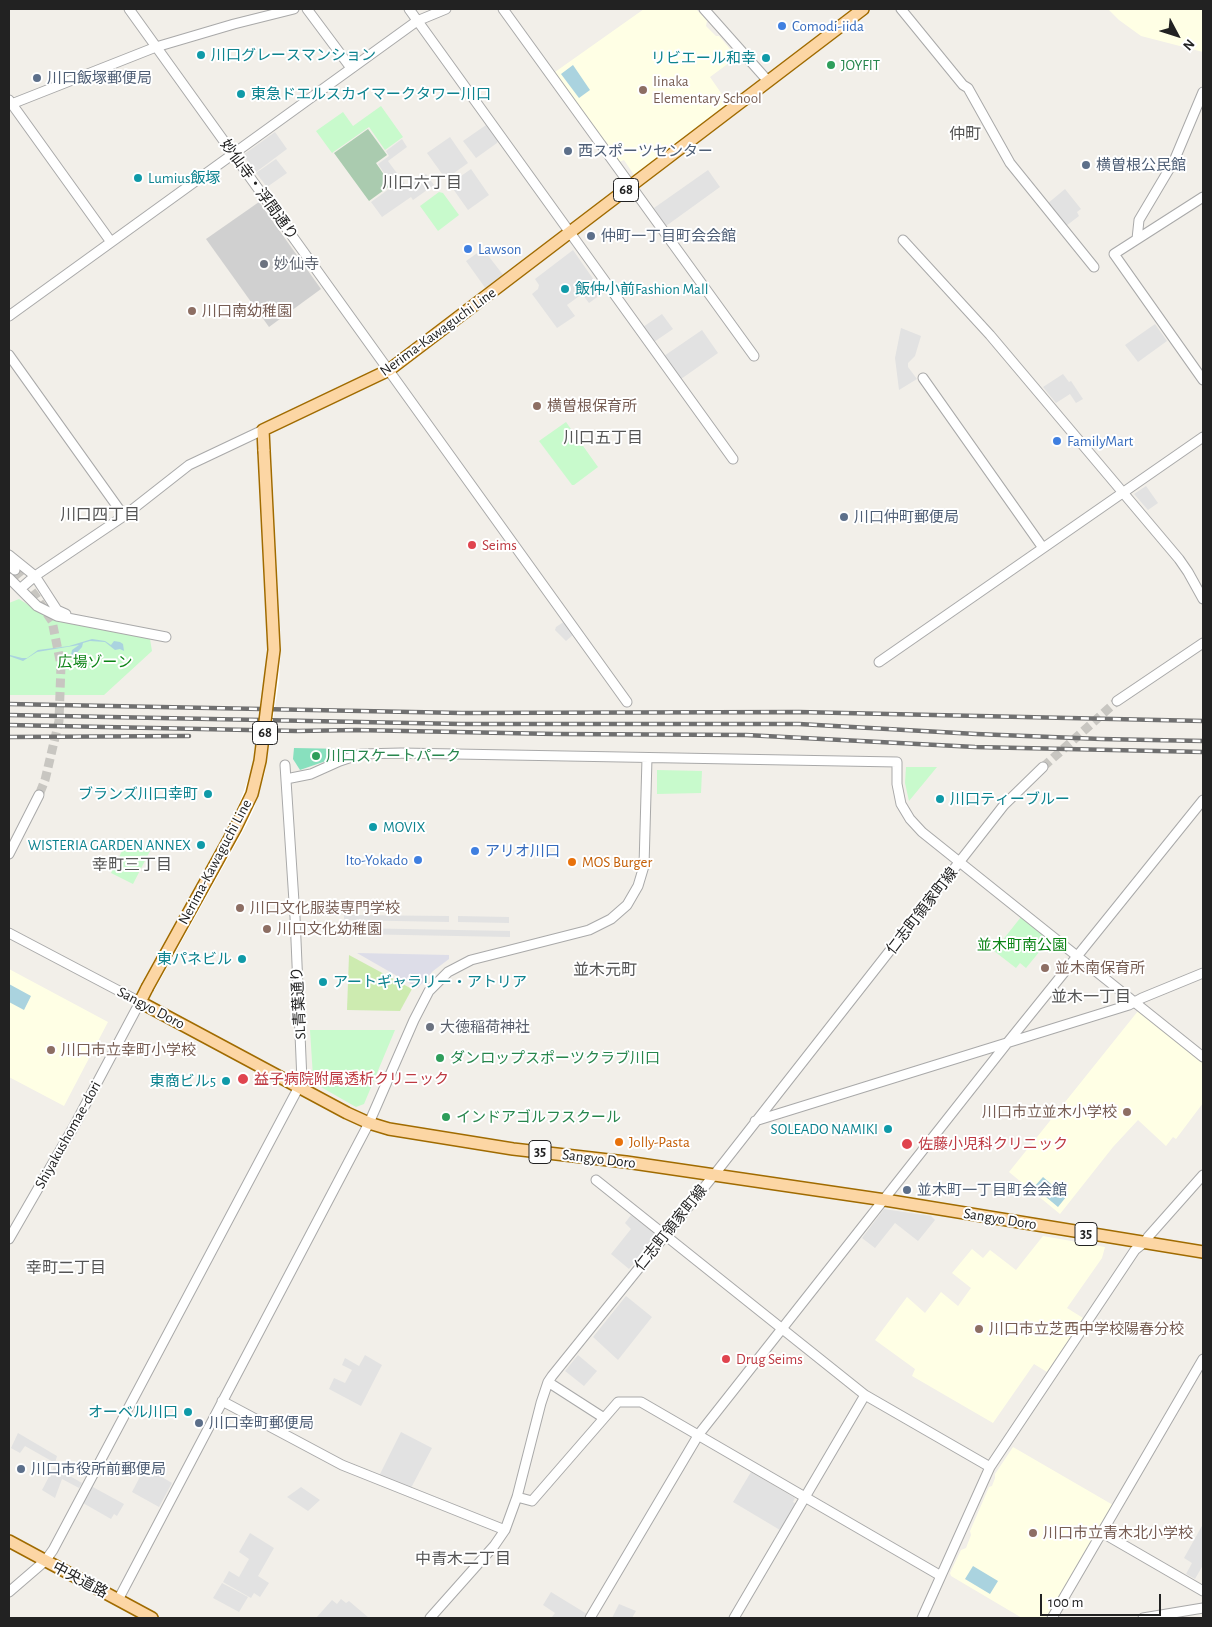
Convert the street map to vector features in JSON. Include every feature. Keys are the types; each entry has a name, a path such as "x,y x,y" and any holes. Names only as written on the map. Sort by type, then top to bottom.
{"main road":[{"name":"Nerima-Kawaguchi Line","path":"140,1002 236,827 252,794 260,761 274,650 263,430 389,370 863,9"},
{"name":"Sangyo Doro","path":"140,1002 369,1123 408,1133 885,1200 1203,1252"},
{"name":"中央道路","path":"9,1541 152,1618"}],"street":[{"name":"妙仙寺・浮間通り","path":"129,9 627,702"},
{"path":"111,242 10,102 156,47 294,9"},
{"path":"307,9 351,68"},
{"path":"409,9 732,459"},
{"path":"9,316 351,68 418,21 446,9"},
{"path":"503,9 754,356"},
{"path":"704,9 768,81"},
{"path":"901,9 963,85 968,88 1010,163 1094,267"},
{"path":"1137,238 1139,220 1174,161 1203,92"},
{"path":"1203,197 1114,254 1203,380"},
{"path":"903,240 990,335 1184,565 1203,599"},
{"path":"9,355 124,516"},
{"path":"923,378 1043,548"},
{"path":"20,589 35,576 124,516 189,465 263,430"},
{"path":"879,662 1203,437"},
{"path":"9,555 35,576 57,610 76,619"},
{"path":"9,578 37,606 57,616 166,637"},
{"path":"1117,701 1203,643"},
{"path":"286,779 311,774 361,754 401,753 897,762 897,784 901,804 905,812 922,832 1203,1057"},
{"path":"118,1600 369,1123 414,1020 429,991 448,972 471,960 589,930 611,919 627,904 638,886 644,866 647,758"},
{"name":"SL青葉通り","path":"285,765 303,1075 299,1087"},
{"name":"仁志町領家町線","path":"430,1618 494,1546 505,1530 517,1497 548,1382 714,1175 1004,805 1043,767"},
{"path":"9,854 39,795"},
{"path":"590,1618 699,1434 1008,1042 1203,800"},
{"name":"Sangyo Doro","path":"9,932 140,1002"},
{"path":"755,1121 1135,1002 1203,973"},
{"name":"Shiyakushomae-dori","path":"9,1239 73,1128 140,1002"},
{"path":"9,1592 45,1561 53,1550 299,1087"},
{"path":"922,1618 990,1467 1135,1250 1145,1242 1203,1175"},
{"path":"596,1180 866,1395 990,1467"},
{"path":"1052,1618 1203,1359"},
{"path":"548,1382 604,1418"},
{"path":"734,1618 866,1395"},
{"path":"222,1401 342,1465 505,1530"},
{"path":"517,1497 532,1501 618,1402 641,1402 941,1576"},
{"path":"1101,1532 1203,1591"},
{"path":"1144,1618 1203,1608"}],"shaded area":[{"name":"Iinaka Elementary School","path":"644,9 696,9 707,21 706,26 716,36 719,36 737,57 710,77 728,103 634,175 624,160 619,162 606,141 603,140 555,72"},
{"path":"1108,9 1203,9 1203,52 1141,36 1119,20"},
{"path":"486,125 498,141 476,158 463,141"},
{"path":"368,129 387,155 376,163 391,185 369,201 334,153"},
{"path":"275,132 287,149 256,172 243,155"},
{"path":"450,137 468,163 445,178 427,153"},
{"path":"402,139 407,147 388,161 407,187 426,174 434,185 413,200 411,197 382,217 371,202 393,186 378,164 389,156 386,151"},
{"path":"276,159 287,173 267,187 256,173"},
{"path":"471,169 489,195 468,210 451,186 451,183"},
{"path":"708,170 720,187 666,226 654,208"},
{"path":"1065,189 1081,209 1077,212 1079,216 1066,226 1047,204"},
{"name":"妙仙寺","path":"259,202 321,289 269,327 206,239"},
{"path":"483,249 504,276 486,289 466,261"},
{"name":"飯仲小前Fashion Mall","path":"573,250 603,293 589,303 582,294 567,305 575,316 557,328 532,294 538,289 539,285 535,279"},
{"path":"662,314 673,329 654,342 643,327"},
{"path":"1155,324 1167,341 1138,362 1125,345"},
{"path":"901,328 921,336 915,356 908,363 908,367 917,379 899,390 895,358"},
{"path":"702,330 718,353 681,379 664,356"},
{"path":"1063,374 1069,382 1071,381 1083,399 1076,403 1070,394 1056,403 1043,387"},
{"path":"1146,486 1158,503 1148,510 1134,494"},
{"path":"565,621 574,634 566,641 555,630 556,627"},
{"path":"344,915 449,916 449,922 344,920"},
{"path":"458,916 509,917 509,923 458,922"},
{"path":"353,928 510,931 510,937 352,934"},
{"path":"357,953 449,955 449,959 433,971 418,988"},
{"name":"川口市立幸町小学校","path":"9,969 108,1022 64,1106 9,1077"},
{"name":"川口市立並木小学校","path":"1138,1011 1203,1063 1203,1103 1176,1139 1173,1137 1166,1146 1138,1120 1113,1147 1060,1214 1009,1172"},
{"path":"884,1209 931,1216 935,1220 918,1241 895,1223 875,1248 862,1238"},
{"path":"631,1215 656,1234 656,1237 629,1269 611,1254 631,1229 625,1223"},
{"name":"川口市立芝西中学校陽春分校","path":"1043,1236 1105,1247 1102,1258 1067,1308 1083,1318 1047,1372 1034,1364 993,1423 912,1376 915,1369 875,1340 907,1297 925,1313 941,1292 958,1306 971,1288 952,1273 972,1249 983,1258 990,1250 1016,1270"},
{"path":"626,1296 652,1317 618,1360 593,1337"},
{"path":"365,1355 382,1365 361,1406 329,1389 334,1378 345,1383 352,1370 342,1365 345,1358 359,1366"},
{"path":"578,1355 597,1371 584,1386 565,1371"},
{"path":"401,1432 432,1448 411,1488 379,1476"},
{"path":"18,1433 57,1456 55,1463 25,1446 20,1453 11,1448"},
{"name":"川口市立青木北小学校","path":"1013,1447 1113,1505 1047,1618 1022,1618 951,1576 950,1573 961,1550 966,1548 971,1535 970,1531 989,1487 992,1486 995,1474"},
{"path":"54,1467 82,1483 79,1488 62,1479 55,1498 42,1490"},
{"path":"145,1467 172,1483 159,1507 132,1492"},
{"path":"751,1472 795,1498 793,1502 796,1504 780,1530 733,1502"},
{"path":"91,1486 124,1504 117,1516 114,1514 111,1519 83,1503"},
{"path":"301,1487 320,1500 308,1511 287,1497"},
{"path":"1203,1524 1203,1565 1195,1579 1186,1574 1192,1563 1184,1558"},
{"path":"250,1533 274,1548 258,1576 269,1583 260,1597 254,1593 251,1598 223,1582 229,1571 239,1577 249,1559 239,1552"},
{"path":"222,1583 248,1597 239,1612 213,1598"},
{"path":"551,1592 587,1614 584,1618 552,1617 555,1613 543,1605"},
{"path":"341,1599 346,1603 349,1601 369,1618 316,1618 332,1600 337,1604"},
{"path":"619,1604 636,1611 632,1618 612,1618"}],"green space":[{"path":"381,106 403,137 385,150 369,127 332,153 316,131 343,112 353,126"},
{"path":"439,192 443,193 459,215 438,231 420,206"},
{"path":"566,422 598,467 574,485 572,485 539,441"},
{"name":"広場ゾーン","path":"19,599 46,616 150,639 152,651 104,695 9,695 9,603"},
{"name":"川口スケートパーク","path":"294,748 348,749 349,753 300,770 293,759"},
{"path":"906,767 937,767 909,801 905,783"},
{"path":"657,770 702,771 701,793 657,794"},
{"path":"130,840 150,851 133,884 111,873 127,841"},
{"name":"並木町南公園","path":"1021,917 1049,940 1026,968 1020,963 1016,968 994,951"},
{"path":"349,955 412,989 400,1011 347,1010"},
{"path":"310,1030 395,1030 364,1104 356,1107 319,1086 313,1077"}],"water":[{"path":"573,65 590,90 579,98 561,74"},
{"path":"92,639 105,641 111,645 114,641 120,642 123,644 124,651 120,649 115,650 105,642 90,641 83,643 74,656 71,655 72,650 79,645 37,652 23,661 9,656 27,658 38,650 69,646"},
{"path":"9,984 31,996 24,1010 9,1002"},
{"path":"1043,1177 1066,1197 1058,1207 1034,1187"},
{"path":"973,1566 998,1581 990,1594 965,1579"}],"pier":[{"path":"271,451 281,645 279,681 265,773 254,809 246,826 154,991 141,984 230,824 252,768 265,676 267,642 257,452"}],"tunnel":[{"path":"15,570 52,621 61,665 59,721 45,780 39,795"},
{"path":"1043,767 1117,701"}],"railway":[{"path":"9,704 462,713 799,712 1203,721"},
{"path":"9,715 461,724 799,724 976,734 1203,741"},
{"path":"9,725 297,731 356,730 746,735 975,747 1203,752"},
{"path":"9,737 189,736"}],"place":[{"name":"Comodi-iida","path":"782,26"},
{"name":"川口グレースマンション","path":"201,55"},
{"name":"リビエール和幸","path":"766,58"},
{"name":"JOYFIT","path":"831,65"},
{"name":"川口飯塚郵便局","path":"37,78"},
{"name":"Iinaka Elementary School","path":"643,90"},
{"name":"東急ドエルスカイマークタワー川口","path":"241,94"},
{"name":"西スポーツセンター","path":"568,151"},
{"name":"横曽根公民館","path":"1086,165"},
{"name":"Lumius飯塚","path":"138,178"},
{"name":"仲町一丁目町会会館","path":"591,236"},
{"name":"Lawson","path":"468,249"},
{"name":"妙仙寺","path":"264,264"},
{"name":"飯仲小前Fashion Mall","path":"565,289"},
{"name":"川口南幼稚園","path":"192,311"},
{"name":"横曽根保育所","path":"537,406"},
{"name":"FamilyMart","path":"1057,441"},
{"name":"川口仲町郵便局","path":"844,517"},
{"name":"Seims","path":"472,545"},
{"name":"川口スケートパーク","path":"316,756"},
{"name":"ブランズ川口幸町","path":"208,794"},
{"name":"川口ティーブルー","path":"940,799"},
{"name":"MOVIX","path":"373,827"},
{"name":"WISTERIA GARDEN ANNEX","path":"201,845"},
{"name":"アリオ川口","path":"475,851"},
{"name":"Ito-Yokado","path":"418,860"},
{"name":"MOS Burger","path":"572,862"},
{"name":"川口文化服装専門学校","path":"240,908"},
{"name":"川口文化幼稚園","path":"267,929"},
{"name":"東パネビル","path":"242,959"},
{"name":"並木南保育所","path":"1045,968"},
{"name":"アートギャラリー・アトリア","path":"323,982"},
{"name":"大徳稲荷神社","path":"430,1027"},
{"name":"川口市立幸町小学校","path":"51,1050"},
{"name":"ダンロップスポーツクラブ川口","path":"440,1058"},
{"name":"益子病院附属透析クリニック","path":"243,1079"},
{"name":"東商ビル5","path":"226,1081"},
{"name":"川口市立並木小学校","path":"1127,1112"},
{"name":"インドアゴルフスクール","path":"446,1117"},
{"name":"SOLEADO NAMIKI","path":"888,1129"},
{"name":"Jolly-Pasta","path":"619,1142"},
{"name":"佐藤小児科クリニック","path":"907,1144"},
{"name":"並木町一丁目町会会館","path":"907,1190"},
{"name":"川口市立芝西中学校陽春分校","path":"979,1329"},
{"name":"Drug Seims","path":"726,1359"},
{"name":"オーベル川口","path":"188,1412"},
{"name":"川口幸町郵便局","path":"199,1423"},
{"name":"川口市役所前郵便局","path":"21,1469"},
{"name":"川口市立青木北小学校","path":"1033,1533"}],"district":[{"name":"仲町","path":"965,134"},
{"name":"川口六丁目","path":"422,183"},
{"name":"川口五丁目","path":"603,438"},
{"name":"川口四丁目","path":"100,515"},
{"name":"幸町三丁目","path":"132,865"},
{"name":"並木元町","path":"605,970"},
{"name":"並木一丁目","path":"1091,997"},
{"name":"幸町二丁目","path":"66,1268"},
{"name":"中青木二丁目","path":"463,1559"}]}
